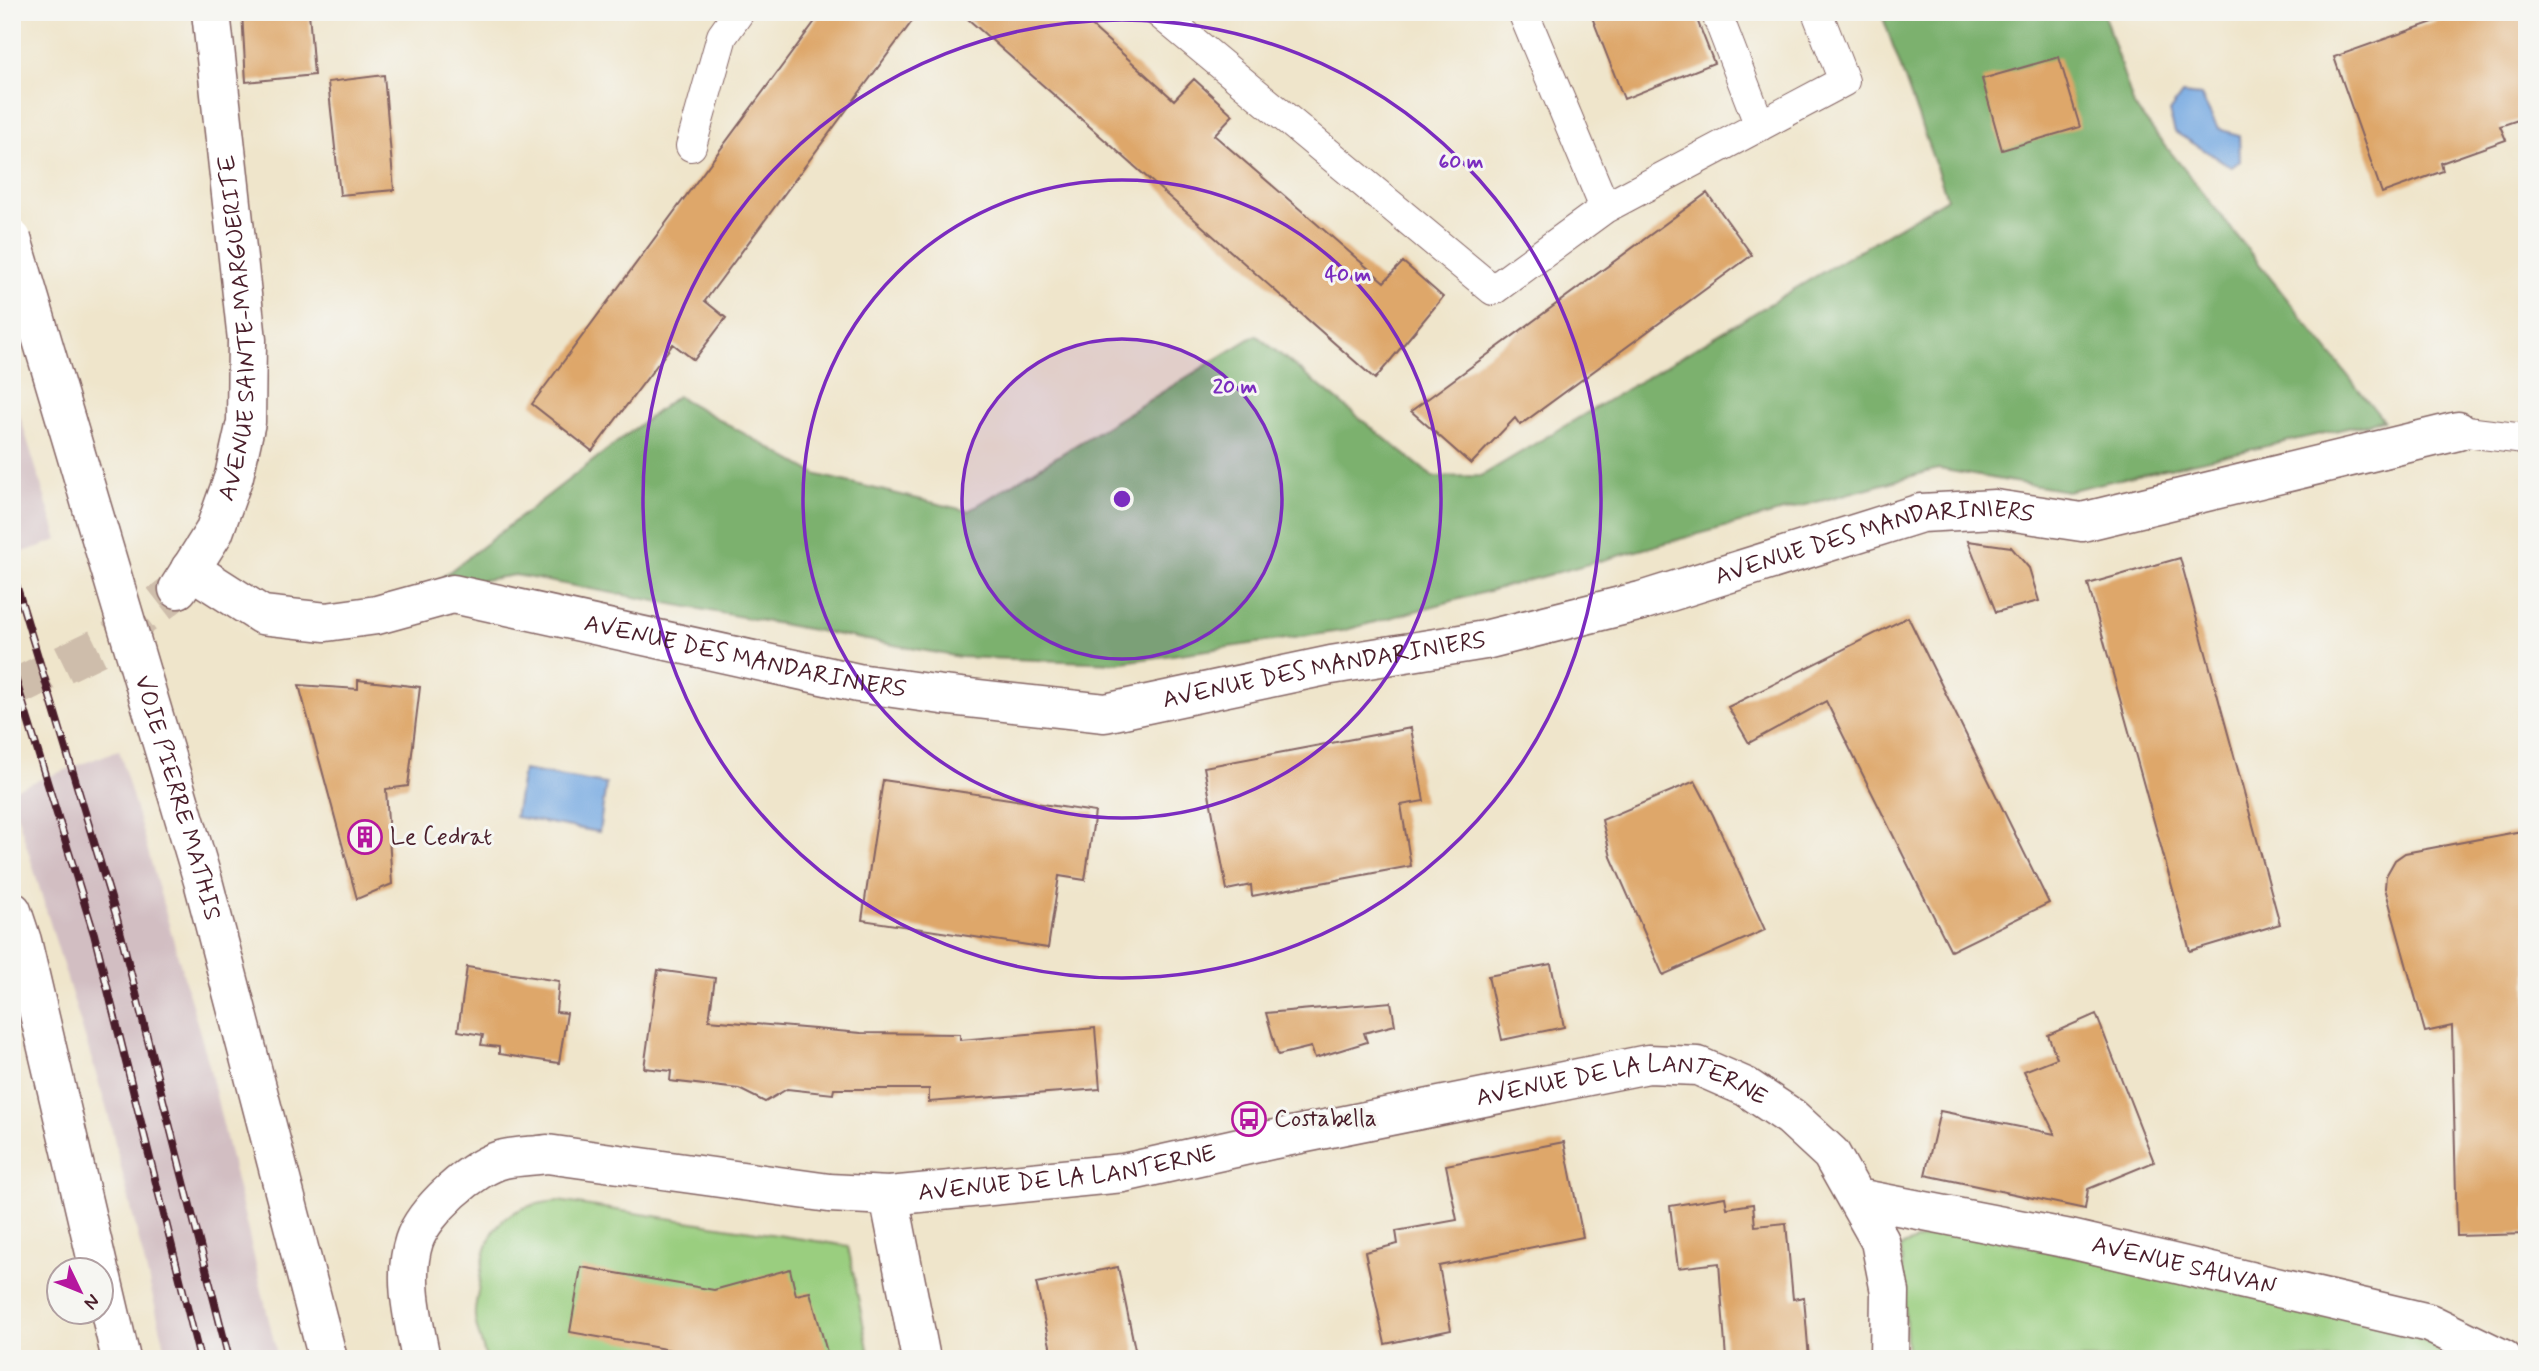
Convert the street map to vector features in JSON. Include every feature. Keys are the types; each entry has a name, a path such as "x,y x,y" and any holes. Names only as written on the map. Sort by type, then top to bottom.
{"main road":[{"name":"AVENUE SAINTE-MARGUERITE","path":"184,579 214,532 234,476 246,422 247,340 211,12"},
{"name":"VOIE PIERRE MATHIS","path":"12,239 203,881 328,1359"},
{"name":"AVENUE DES MANDARINIERS","path":"184,579 262,615 326,622 377,615 453,594 858,683 1105,713 1331,665 1485,640 1641,601 1922,513 1995,509 2082,522 2458,430"},
{"path":"12,911 22,941 96,1256"},
{"name":"AVENUE DE LA LANTERNE","path":"421,1359 411,1306 410,1272 414,1240 436,1206 466,1179 502,1159 547,1154 829,1194 889,1196 1123,1173 1271,1140 1648,1064 1698,1066 1746,1087 1791,1117 1831,1154 1880,1241 1890,1292 1889,1359"},
{"path":"889,1196 921,1359"},
{"name":"AVENUE SAUVAN","path":"1857,1198 2070,1239 2429,1323 2503,1359"},
{"path":"113,1326 121,1359"}],"lane":[{"path":"691,146 722,36 738,12"},
{"path":"1158,12 1493,290 1605,208 1844,81 1817,12"},
{"path":"1523,12 1605,208"},
{"path":"1716,12 1760,126"},
{"path":"2458,430 2526,440"}],"shaded area":[{"path":"12,390 58,540 12,556"},
{"path":"119,750 208,1061 278,1359 168,1359 107,1110 12,798 12,790"}],"green space":[{"path":"1881,12 2103,12 2134,106 2383,420 2067,491 1938,469 1342,631 1116,663 959,657 515,575 427,589 677,396 818,475 968,511 1256,335 1433,477 1481,476 1947,198"},
{"path":"558,1201 848,1246 870,1359 486,1359 475,1313 486,1249 499,1224 509,1215 522,1208"},
{"path":"1947,1228 2391,1327 2471,1359 1908,1359 1901,1247"}],"water":[{"path":"2182,94 2201,96 2218,129 2239,135 2240,161 2232,167 2175,132 2169,112"},
{"path":"523,770 606,784 599,832 515,817"}],"building":[{"path":"242,12 309,12 314,75 246,82"},
{"path":"822,12 919,12 705,301 726,318 694,360 673,344 592,451 532,404"},
{"path":"960,12 1076,12 1174,100 1194,79 1233,115 1214,135 1384,282 1403,262 1443,297 1375,379"},
{"path":"1590,12 1694,12 1714,63 1624,99"},
{"path":"2461,12 2527,12 2527,117 2500,126 2506,140 2441,163 2443,171 2382,193 2334,57"},
{"path":"2059,57 2080,127 2002,150 1982,79"},
{"path":"384,75 394,190 340,195 328,82"},
{"path":"1707,193 1752,255 1520,425 1515,418 1471,464 1411,411"},
{"path":"1968,541 2011,547 2029,568 2039,601 1996,612"},
{"path":"2180,558 2280,924 2190,951 2088,584"},
{"path":"1908,617 2049,903 1951,951 1826,701 1749,743 1728,707"},
{"name":"Le Cedrat","path":"358,680 420,687 408,786 386,789 392,884 357,899 299,685 358,689"},
{"path":"1411,728 1424,801 1401,805 1411,866 1252,896 1251,885 1227,890 1204,767"},
{"path":"883,780 1095,812 1085,880 1059,876 1048,948 862,920"},
{"path":"1695,781 1765,930 1663,975 1611,857 1602,820"},
{"path":"2527,830 2527,1234 2457,1236 2452,1026 2425,1032 2385,888 2386,876 2395,860 2405,853"},
{"path":"1551,964 1564,1027 1502,1040 1488,976"},
{"path":"467,967 559,981 556,1012 567,1013 559,1063 499,1054 499,1047 481,1045 483,1035 458,1031"},
{"path":"658,970 715,978 709,1020 861,1033 960,1034 960,1040 1095,1028 1100,1089 929,1102 929,1089 834,1089 833,1094 787,1089 765,1102 739,1089 670,1081 671,1071 644,1068"},
{"path":"1391,1002 1395,1025 1364,1033 1367,1042 1315,1058 1311,1047 1278,1055 1266,1013"},
{"path":"2096,1014 2154,1162 2088,1189 2085,1209 1925,1175 1940,1111 2055,1134 2024,1071 2057,1058 2048,1035"},
{"path":"1564,1142 1583,1237 1439,1266 1451,1330 1385,1344 1365,1252 1398,1244 1396,1231 1457,1220 1446,1165"},
{"path":"1725,1197 1727,1208 1753,1204 1755,1226 1786,1223 1793,1299 1804,1297 1809,1359 1726,1359 1719,1263 1678,1268 1670,1206"},
{"path":"581,1267 714,1290 790,1269 796,1295 810,1292 829,1359 721,1359 570,1332"},
{"path":"1118,1267 1137,1359 1053,1359 1036,1283"}],"tunnel":[{"path":"12,689 111,641 178,589"}],"railway":[{"path":"12,571 116,915 229,1359"},
{"path":"12,668 94,934 200,1359"}],"place":[{"name":"Le Cedrat","path":"365,837"},
{"name":"Costabella","path":"1249,1119"}]}
